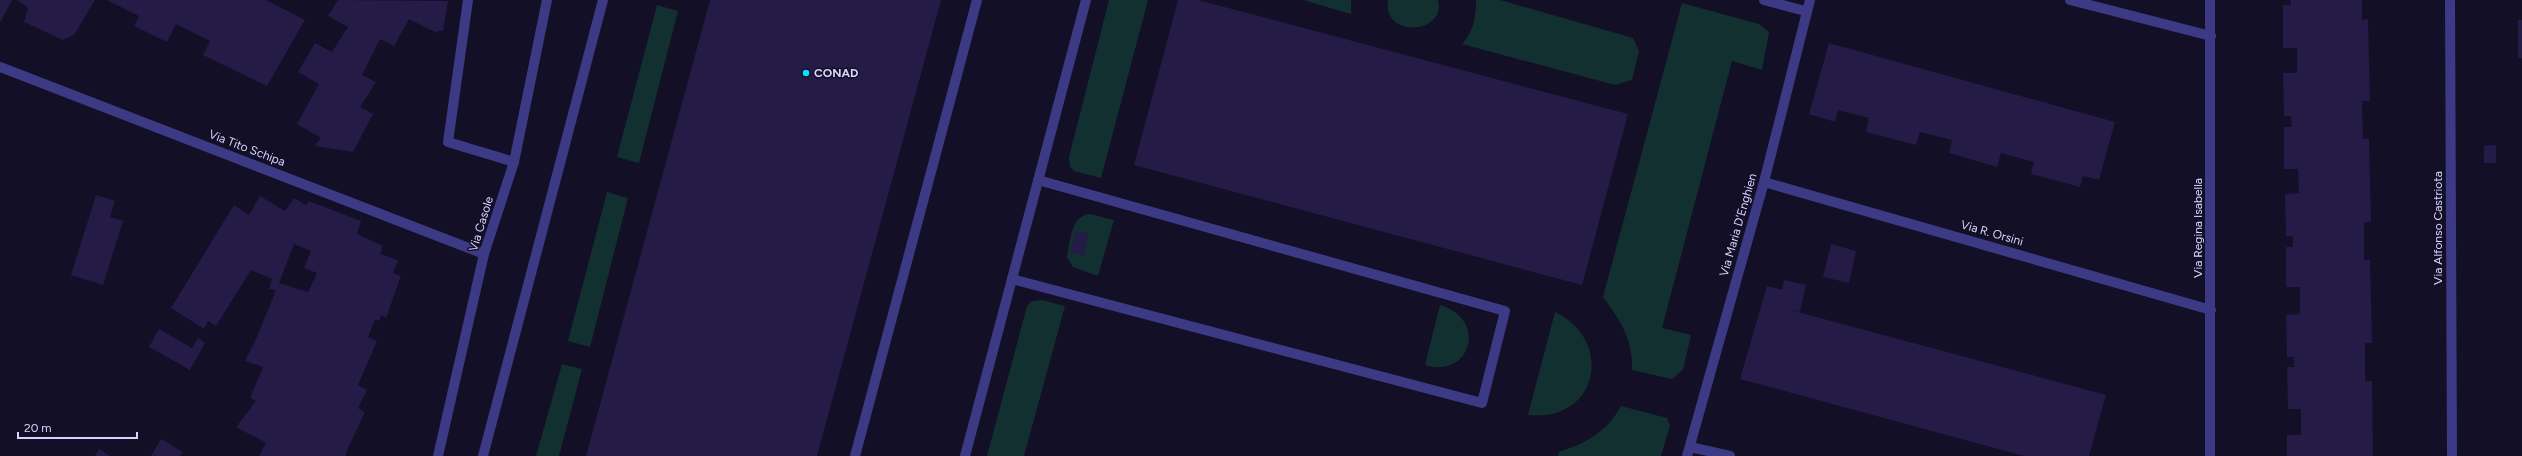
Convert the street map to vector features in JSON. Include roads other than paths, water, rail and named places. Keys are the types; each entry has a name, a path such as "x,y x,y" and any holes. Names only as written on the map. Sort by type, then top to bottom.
{"street":[{"path":"468,0 448,142 514,162"},
{"name":"Via Casole","path":"438,456 484,254 514,162 547,0"},
{"path":"483,456 603,0"},
{"path":"855,456 977,0"},
{"path":"965,456 1086,0"},
{"path":"1764,0 1805,11"},
{"name":"Via Maria D'Enghien","path":"1688,451 1764,182 1805,11 1810,0"},
{"path":"2070,0 2211,36"},
{"name":"Via Regina Isabella","path":"2210,0 2210,456"},
{"name":"Via Alfonso Castriota","path":"2450,0 2452,456"},
{"name":"Via Tito Schipa","path":"0,67 484,254"},
{"path":"1012,279 1482,402 1505,311 1038,180"},
{"name":"Via R. Orsini","path":"1764,182 2211,310"},
{"path":"1688,451 1730,456"}],"place":[{"name":"CONAD","path":"806,73"}]}
